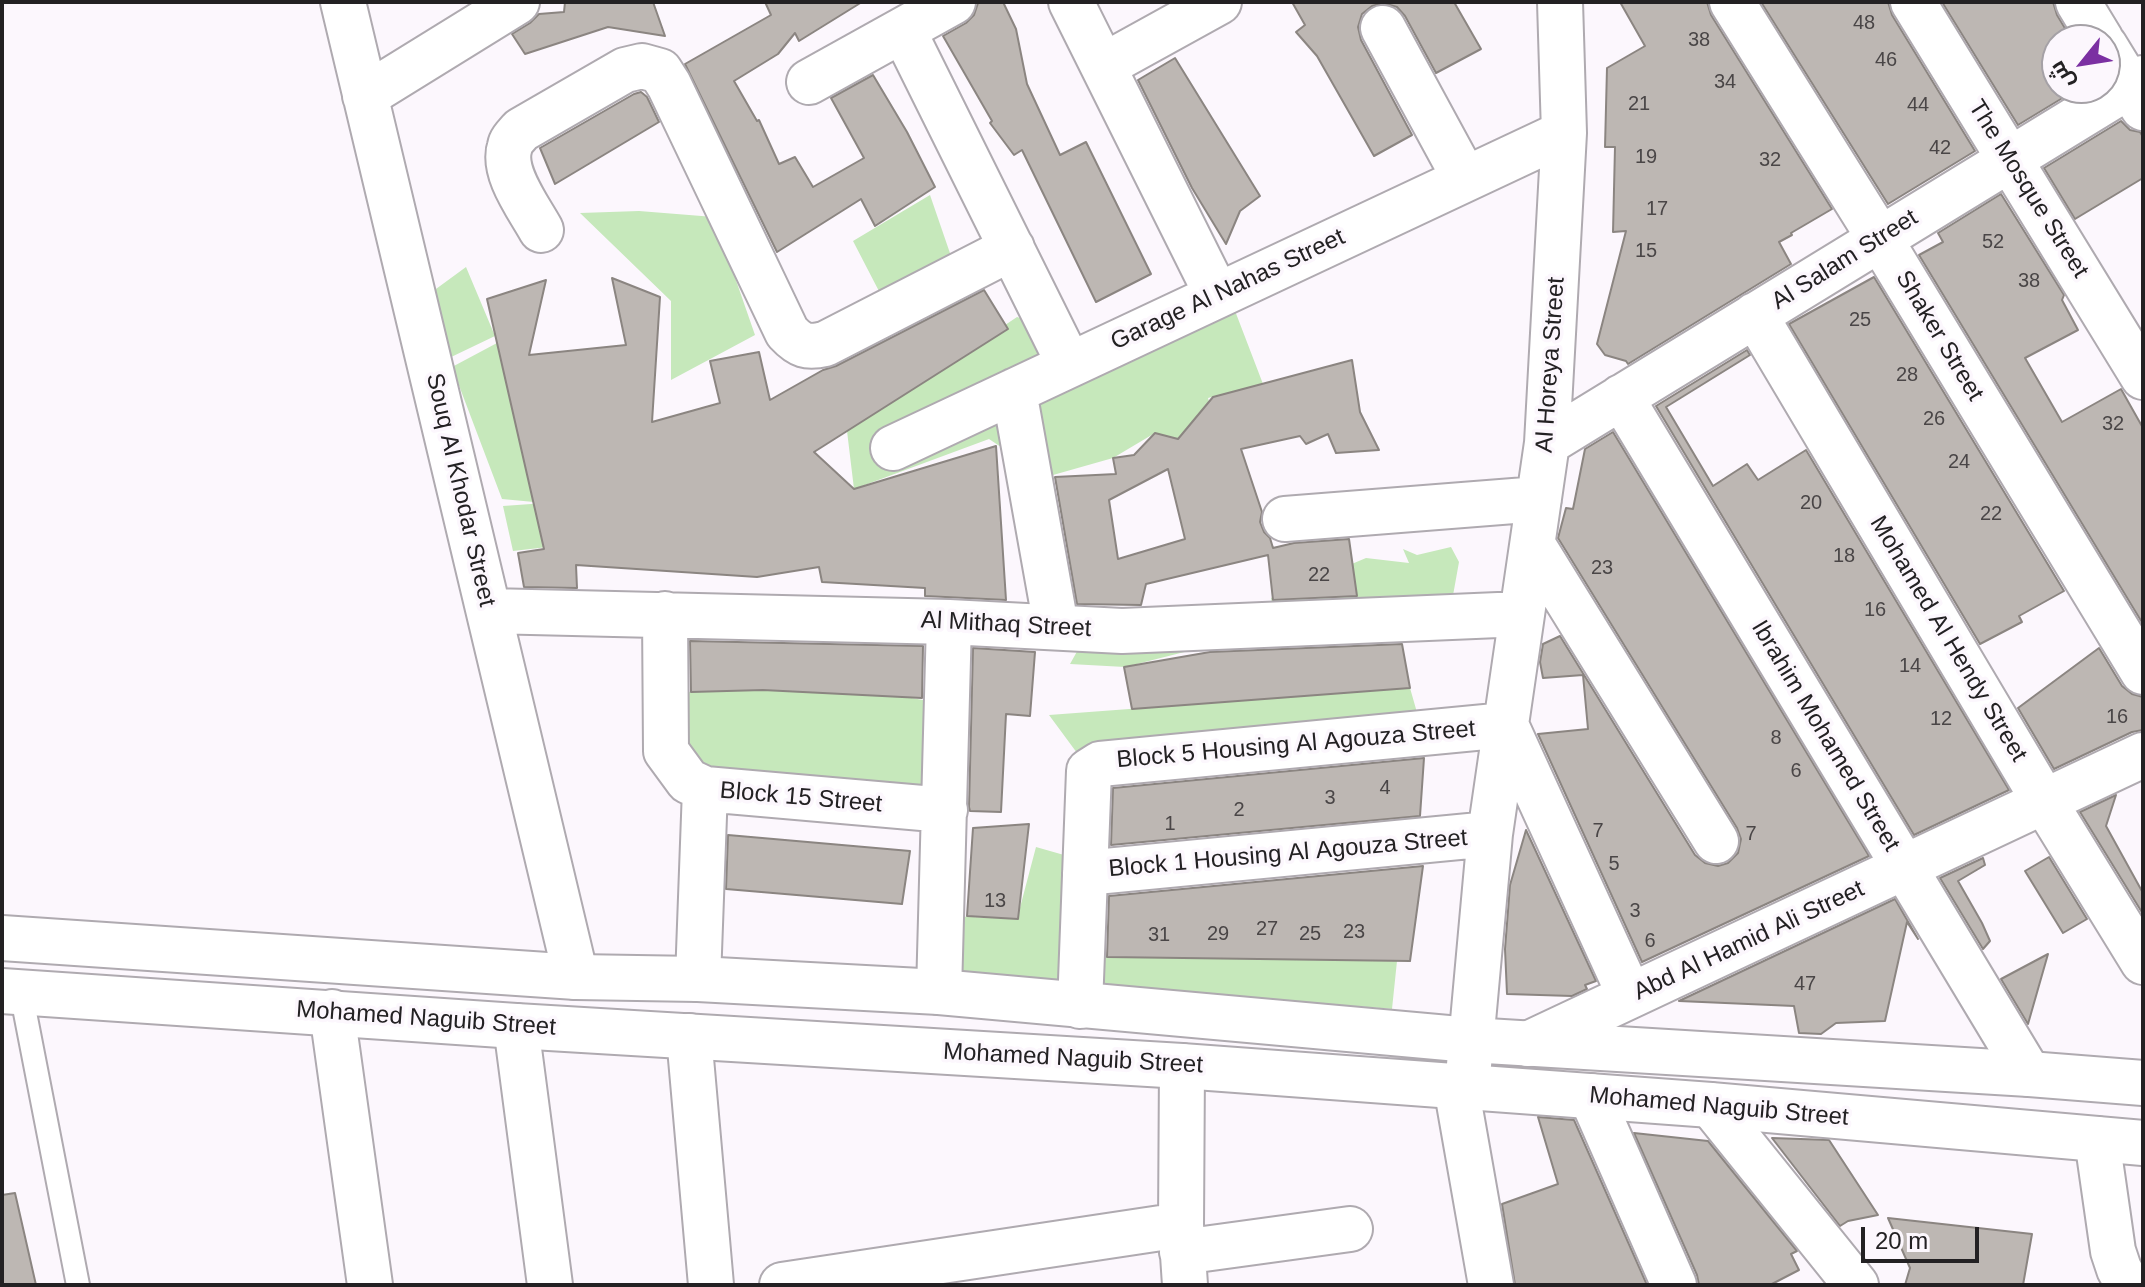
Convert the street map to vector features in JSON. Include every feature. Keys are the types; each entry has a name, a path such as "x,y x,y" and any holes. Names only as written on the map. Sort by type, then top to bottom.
{"street":[{"name":"Souq Al Khodar Street","path":"343,2 576,977"},
{"path":"365,96 517,2"},
{"path":"809,82 953,2"},
{"path":"1071,2 1217,295"},
{"path":"1103,66 1219,2"},
{"name":"Al Horeya Street","path":"1491,1285 1462,1086 1470,1040 1490,834 1547,443 1564,133 1560,2"},
{"name":"Shaker Street","path":"1732,2 2143,672"},
{"name":"The Mosque Street","path":"1913,2 2143,377"},
{"path":"2078,2 2091,24"},
{"path":"1383,28 1465,179"},
{"path":"903,30 1069,364"},
{"path":"541,230 509,172 510,143 521,130 625,70 642,66 660,71 669,85 787,332 797,343 809,348 825,344 1012,248"},
{"path":"2121,67 2139,91"},
{"name":"Al Salam Street","path":"1547,443 2010,159 2139,91"},
{"name":"Garage Al Nahas Street","path":"893,448 1564,133"},
{"name":"Mohamed Al Hendy Street","path":"1755,315 2143,962"},
{"path":"1014,391 1056,626"},
{"name":"Ibrahim Mohamed Street","path":"1621,397 2029,1074"},
{"path":"1285,519 1539,499"},
{"path":"1533,545 1716,841"},
{"name":"Al Mithaq Street","path":"489,611 949,622 1122,631 1522,614"},
{"name":"Block 15 Street","path":"665,614 666,751 688,781 705,789 945,810"},
{"path":"939,992 949,622"},
{"path":"1506,725 1630,996"},
{"name":"Block 5 Housing Al Agouza Street","path":"1085,873 1089,771 1100,764 1506,725"},
{"name":"Abd Al Hamid Ali Street","path":"1528,1044 2143,755"},
{"path":"698,979 705,789"},
{"name":"Block 1 Housing Al Agouza Street","path":"1085,873 1490,834"},
{"path":"1080,1006 1085,873"},
{"name":"Mohamed Naguib Street","path":"2,938 576,977 698,979 939,992 1470,1040 2143,1083"},
{"name":"Mohamed Naguib Street","path":"11,992 1182,1066 1711,1105 2143,1143"},
{"path":"332,1012 370,1285"},
{"path":"516,1026 550,1285"},
{"path":"689,1036 711,1285"},
{"path":"1182,1066 1182,1254"},
{"path":"1591,1096 1674,1285"},
{"path":"1711,1105 1856,1285"},
{"path":"2097,1139 2113,1251 2128,1285"},
{"path":"782,1285 1182,1254 1350,1229"}],"lane":[{"path":"11,992 78,1285"}],"green space":[{"path":"930,195 952,259 882,297 853,241"},
{"path":"639,211 714,217 755,335 671,380 671,301 580,213"},
{"path":"466,267 495,336 447,359 425,297"},
{"path":"1232,303 1263,384 1208,398 1215,423 1200,412 1178,439 1155,433 1113,458 1046,477 989,439 854,489 847,431 1017,317 1079,335"},
{"path":"497,343 534,502 502,499 452,367"},
{"path":"573,501 574,544 513,551 503,506"},
{"path":"1451,547 1459,562 1445,640 1267,639 1273,613 1271,598 1366,558 1409,563 1403,549 1417,555"},
{"path":"1089,630 1220,643 1125,667 1070,664"},
{"path":"848,686 928,701 930,790 687,769 684,692"},
{"path":"1410,688 1420,723 1080,757 1049,715"},
{"path":"1036,847 1078,859 1066,992 939,992 950,916 1017,919"},
{"path":"1093,956 1397,961 1392,1009 1092,985"}],"building":[{"path":"565,2 653,2 665,36 608,27 525,54 512,34 539,14 564,12"},
{"path":"765,2 862,2 799,41 795,33 778,54 734,81 759,120 779,164 795,157 813,187 864,158 831,98 873,75 935,187 875,226 861,199 777,252 685,64 771,15"},
{"path":"980,2 1003,2 1016,29 1027,84 1060,155 1086,142 1151,274 1096,302 1022,150 1014,155 990,123 992,121 943,36 966,23"},
{"path":"1292,2 1454,2 1481,49 1436,73 1397,7 1383,3 1372,6 1362,14 1358,27 1361,40 1412,135 1374,156 1317,56 1296,32 1305,25"},
{"path":"1620,2 1707,2 1711,15 1832,209 1779,242 1791,264 1628,364 1605,355 1597,344 1626,231 1613,232 1615,147 1605,147 1607,68 1645,46"},
{"path":"1761,2 1888,2 1892,15 1975,151 1888,204"},
{"path":"1942,2 2053,2 2062,24 2041,24 2041,104 2053,104 2018,125"},
{"path":"1175,58 1260,196 1240,211 1226,244 1192,188 1138,80"},
{"path":"641,92 647,97 659,122 555,184 540,148"},
{"path":"2121,121 2143,137 2143,178 2075,219 2044,168"},
{"path":"2001,194 2064,295 2062,300 2078,330 2025,358 2062,422 2121,389 2143,428 2143,624 1919,255 1943,242 1938,233"},
{"path":"1874,277 2064,591 2019,616 2022,622 1980,644 1789,324"},
{"path":"612,278 660,297 652,422 720,403 710,361 759,352 770,400 823,370 984,290 1008,329 814,452 854,489 996,446 1006,600 925,596 925,588 822,582 819,567 757,577 576,565 577,588 524,587 518,553 544,549 487,299 546,280 529,355 626,345"},
{"path":"1747,350 1750,355 1666,407 1713,486 1747,464 1758,480 1806,450 2009,790 1914,835 1656,406"},
{"path":"1352,360 1360,412 1379,450 1336,453 1328,434 1306,444 1300,436 1241,449 1262,512 1260,522 1273,548 1294,543 1349,539 1357,596 1273,600 1268,555 1146,584 1141,605 1077,604 1055,477 1116,474 1113,458 1134,455 1155,433 1178,439 1213,397","holes":["1168,469 1185,539 1118,559 1109,500"]},
{"path":"1613,432 1869,856 1642,962 1538,734 1588,729 1583,675 1543,678 1540,662 1543,644 1560,636 1695,855 1705,863 1718,866 1728,863 1738,853 1741,839 1558,538 1566,508 1573,509 1585,449"},
{"path":"690,641 923,646 922,698 763,690 691,692"},
{"path":"1402,644 1410,688 1132,709 1124,667 1210,652"},
{"path":"973,648 1035,652 1030,716 1006,714 1001,812 970,811 969,807"},
{"path":"2099,648 2122,686 2132,694 2143,697 2143,730 2132,732 2054,769 2018,708"},
{"path":"1424,758 1420,816 1111,845 1113,788"},
{"path":"2116,795 2106,826 2143,893 2143,914 2080,812"},
{"path":"1029,824 1018,919 967,916 973,828"},
{"path":"1526,830 1596,981 1585,985 1587,989 1572,996 1507,994 1505,949 1510,885"},
{"path":"728,835 910,851 902,904 726,889"},
{"path":"2049,857 2087,919 2063,933 2025,871"},
{"path":"1983,858 1985,865 1958,881 1990,941 1983,949 1940,878"},
{"path":"1423,866 1410,961 1107,957 1109,896"},
{"path":"1895,899 1918,939 1907,922 1885,1021 1836,1023 1821,1034 1799,1033 1794,1006 1679,1001"},
{"path":"2048,954 2028,1024 2001,979"},
{"path":"1538,1117 1574,1120 1647,1285 1515,1285 1502,1204 1558,1184"},
{"path":"1634,1133 1708,1141 1797,1251 1791,1254 1799,1270 1770,1285 1699,1285"},
{"path":"1772,1138 1829,1140 1878,1215 1848,1221 1840,1226"},
{"path":"15,1193 36,1285 2,1285 2,1195"},
{"path":"1888,1218 2032,1234 2023,1285 1905,1285 1910,1268"}]}
